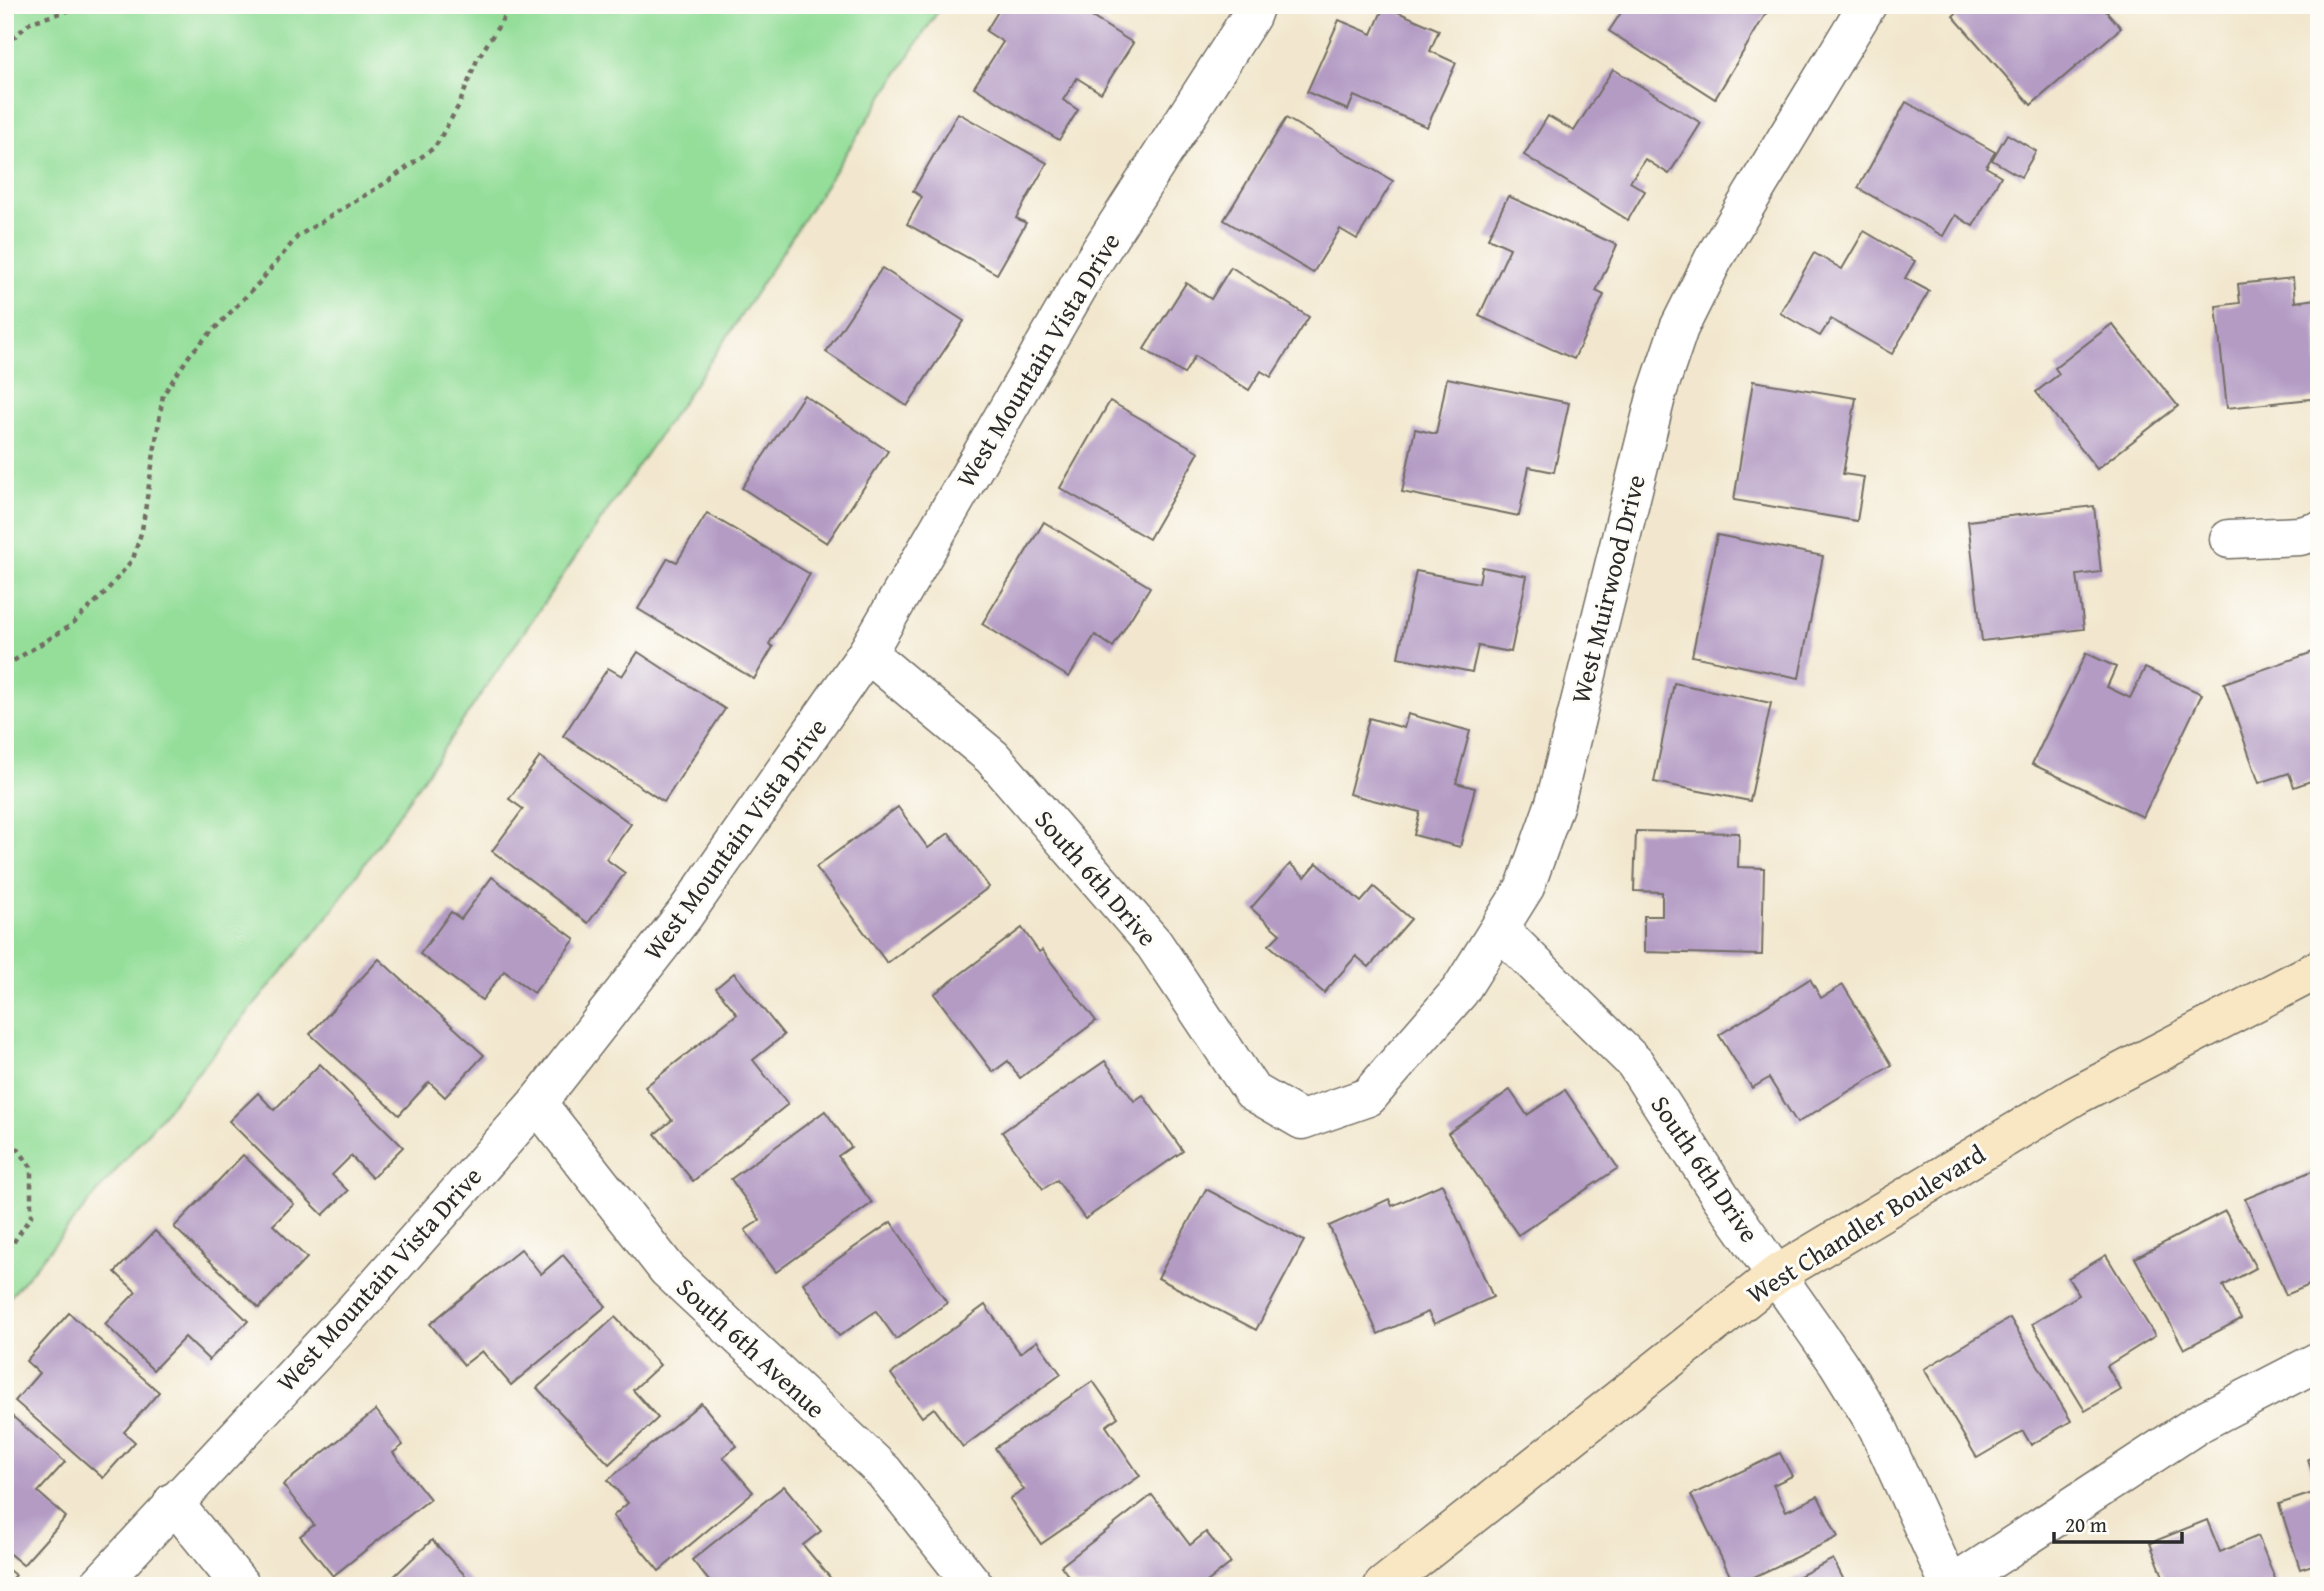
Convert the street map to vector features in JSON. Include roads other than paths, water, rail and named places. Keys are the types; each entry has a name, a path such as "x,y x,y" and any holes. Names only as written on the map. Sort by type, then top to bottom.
{"main road":[{"name":"West Chandler Boulevard","path":"1383,1586 1776,1275 2075,1096 2319,969"}],"street":[{"name":"West Mountain Vista Drive","path":"98,1586 173,1502 354,1311 537,1103 685,914 867,653 1088,270 1251,16 1255,5"},
{"name":"West Muirwood Drive","path":"1301,1120 1368,1097 1460,992 1501,930 1525,887 1555,803 1657,393 1679,328 1714,258 1867,5"},
{"path":"2229,539 2300,536 2319,531"},
{"name":"South 6th Drive","path":"867,653 992,757 1154,944 1252,1091 1301,1120"},
{"name":"South 6th Drive","path":"1501,930 1635,1063 1721,1197 1838,1363 1878,1428 1950,1586"},
{"name":"South 6th Avenue","path":"537,1103 667,1269 884,1472 974,1586"},
{"path":"1950,1586 2201,1422 2319,1361"},
{"path":"173,1502 242,1586"}]}
